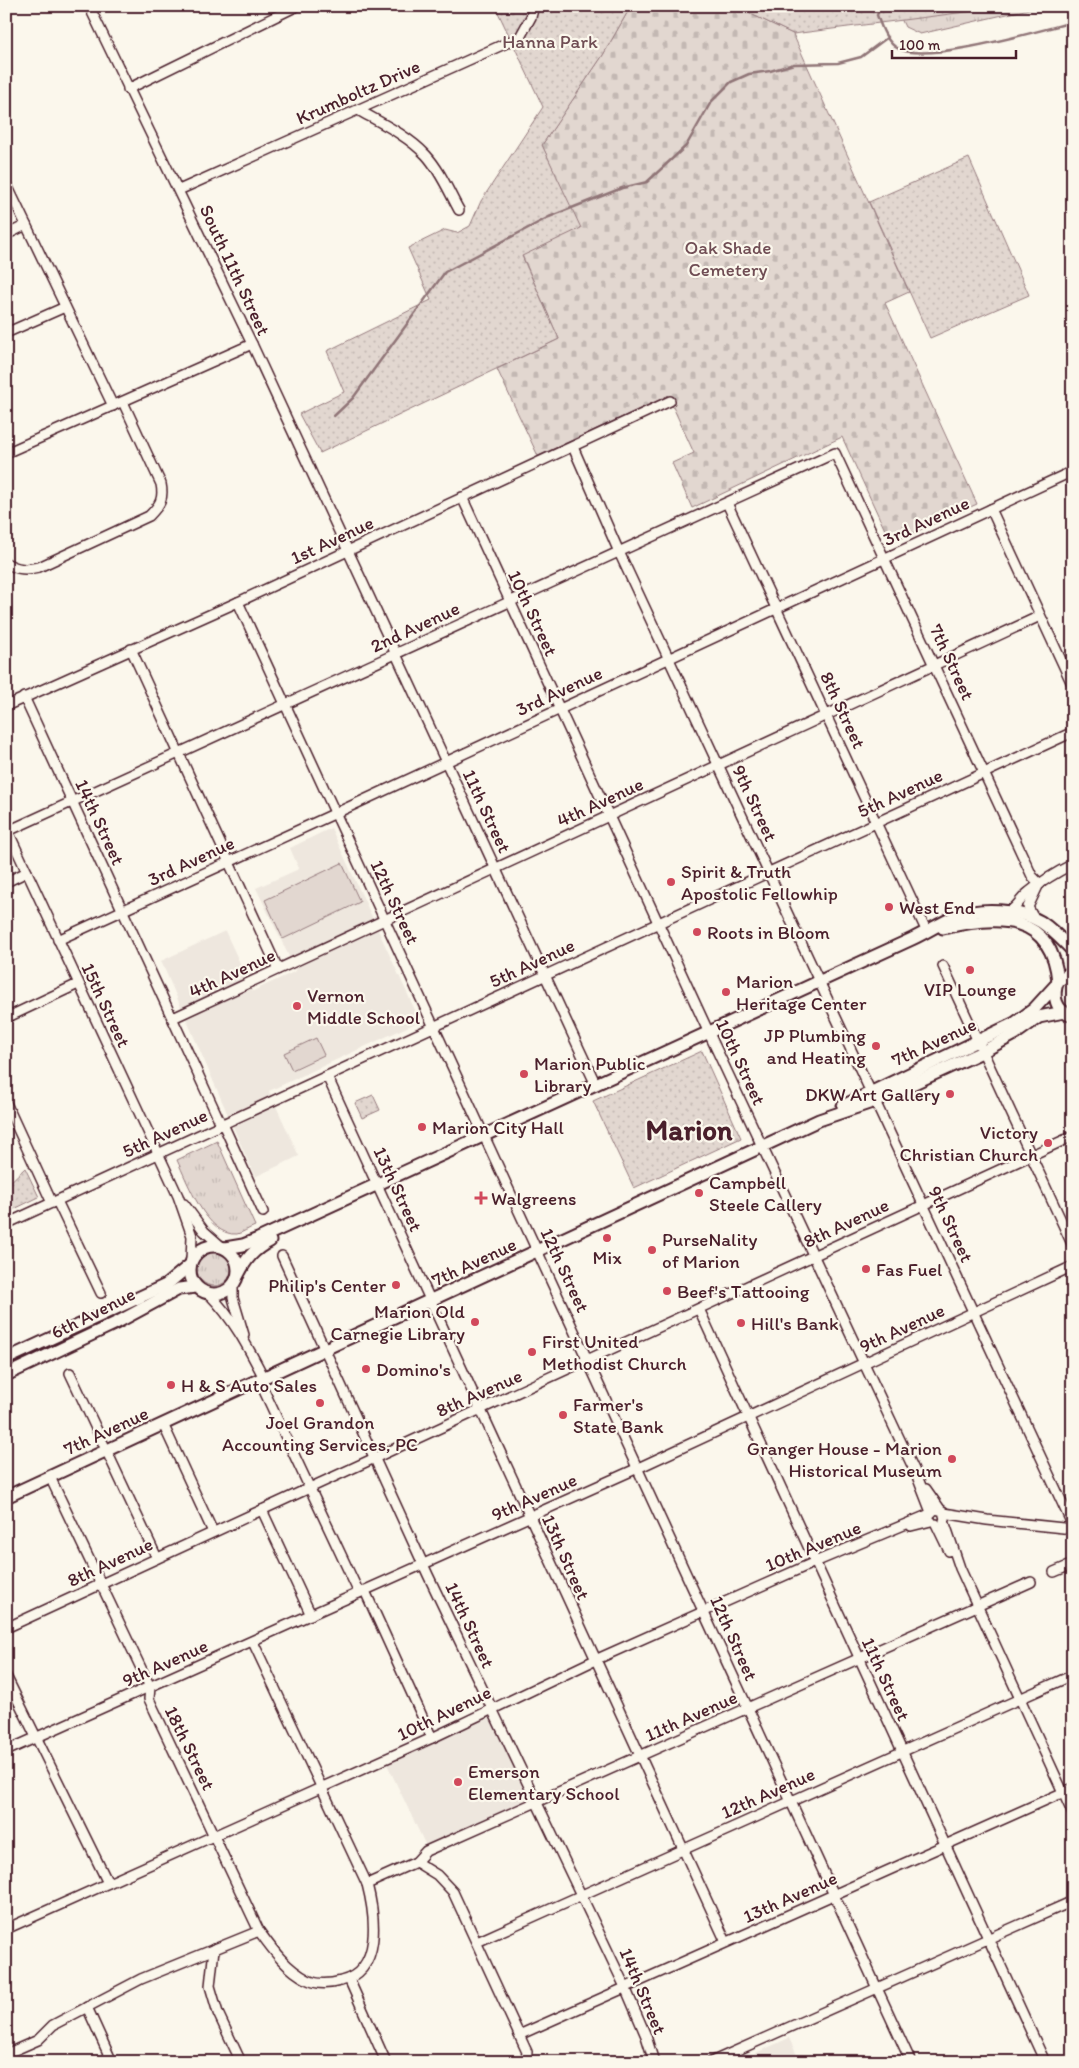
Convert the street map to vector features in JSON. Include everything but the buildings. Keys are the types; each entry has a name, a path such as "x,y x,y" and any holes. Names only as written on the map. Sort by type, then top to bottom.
{"main road":[{"path":"340,1203 310,1221 258,1246 245,1260 235,1281 225,1292 209,1294 196,1287 191,1280 190,1263 202,1248 209,1246 224,1247 251,1242 340,1203 820,982 927,932 958,915 986,911 1009,912 1034,919 1058,936 1073,951"},
{"path":"927,932 971,921 989,920 1019,924 1035,930 1046,942 1055,962 1056,1003 1069,1016"},
{"name":"7th Avenue","path":"980,1047 1024,1017 1056,983 1073,971"},
{"name":"7th Avenue","path":"6,1497 762,1146 980,1047 1015,1034 1039,1016 1069,1016"},
{"path":"224,1247 237,1262 235,1281"},
{"name":"6th Avenue","path":"6,1359 166,1285 190,1263"},
{"name":"6th Avenue","path":"6,1375 116,1323 174,1291 196,1287"}],"street":[{"name":"South 11th Street","path":"89,6 179,190 347,550"},
{"path":"128,89 297,6"},
{"name":"Krumboltz Drive","path":"179,190 520,37 531,17 534,6"},
{"path":"358,110 403,136 426,155 438,171 459,210"},
{"path":"6,183 113,406"},
{"path":"6,235 26,226"},
{"path":"6,333 65,307"},
{"path":"6,453 252,344"},
{"name":"1st Avenue","path":"6,706 238,602 670,401"},
{"path":"6,564 14,568 26,570 39,567 149,516 159,506 163,495 162,484 123,402"},
{"name":"9th Street","path":"573,447 619,552 720,765 1073,1527"},
{"name":"2nd Avenue","path":"7,829 180,753 835,453"},
{"name":"7th Street","path":"835,453 1032,876 1040,884"},
{"name":"3rd Avenue","path":"58,940 1073,471"},
{"name":"10th Street","path":"462,498 762,1146 938,1517 1073,1814"},
{"name":"8th Street","path":"727,503 828,714 927,932"},
{"path":"990,509 1073,686"},
{"name":"11th Street","path":"347,550 596,1085"},
{"name":"12th Street","path":"238,602 911,2062"},
{"name":"4th Avenue","path":"173,1018 1040,616"},
{"path":"131,649 278,969"},
{"name":"14th Street","path":"24,697 263,1212"},
{"name":"5th Avenue","path":"6,1224 1073,732"},
{"name":"15th Street","path":"7,829 178,1196 192,1236 190,1263"},
{"path":"1009,912 1018,906 1028,892 1073,864"},
{"path":"6,882 27,872"},
{"path":"1034,919 1028,907 1040,884"},
{"path":"943,966 1073,1246"},
{"path":"6,1018 78,984"},
{"name":"13th Street","path":"327,1076 726,1942"},
{"path":"6,1103 101,1293"},
{"name":"8th Avenue","path":"6,1628 1073,1136"},
{"name":"15th Street","path":"178,1196 204,1230 224,1247"},
{"name":"14th Street","path":"282,1256 424,1565 625,1987 646,2036 654,2062"},
{"name":"9th Avenue","path":"6,1751 638,1468 1073,1266"},
{"path":"235,1281 233,1298 247,1345 261,1379 310,1487 432,1738"},
{"path":"209,1294 228,1315 247,1345"},
{"name":"11th Street","path":"699,1309 1045,2062"},
{"path":"70,1374 157,1558"},
{"path":"164,1424 213,1532"},
{"name":"18th Street","path":"50,1476 150,1687 149,1700 259,1931 275,1953 292,1969 308,1980 330,1984 349,1980"},
{"path":"262,1510 311,1615"},
{"name":"10th Avenue","path":"6,1930 478,1717 492,1708 595,1660 815,1562 896,1529 938,1517 1073,1527"},
{"path":"1054,1572 1073,1564"},
{"name":"11th Avenue","path":"368,1884 416,1862 426,1851 1031,1582"},
{"path":"253,1642 368,1884 374,1928 372,1948 364,1965 349,1980 386,2062"},
{"path":"6,1676 108,1883"},
{"name":"12th Avenue","path":"477,1942 1073,1676"},
{"name":"13th Avenue","path":"519,2035 1073,1788"},
{"path":"416,1862 436,1874 453,1892 527,2052 526,2062"},
{"path":"712,2062 1073,1902"},
{"path":"6,2054 38,2040 53,2025 141,1979 259,1931"},
{"path":"214,1950 210,1986 218,2012 241,2062"},
{"path":"87,2008 112,2062"}],"shaded area":[{"name":"Vernon Middle School","path":"331,828 420,1021 269,1091 299,1156 255,1177 161,961 225,931 253,991 296,971 256,888 299,869 290,848"},
{"name":"Emerson Elementary School","path":"491,1717 529,1801 426,1846 387,1764"},
{"path":"789,2038 800,2062 736,2062"}],"green space":[{"name":"Hanna Park","path":"495,6 631,6 603,55 542,145 581,228 522,256 559,339 320,453 299,414 344,392 327,351 431,300 408,248 445,230 457,233 470,226 481,201 543,107"},
{"name":"Oak Shade Cemetery","path":"631,6 734,6 793,34 909,292 885,303 977,504 891,543 842,437 692,508 672,463 694,453 668,396 538,456 497,369 559,339 522,255 580,228 542,145 603,55"},
{"path":"734,6 1013,6 793,34"},
{"path":"895,6 1042,6 920,34 905,27"},
{"path":"969,158 1029,295 930,338 869,202"},
{"path":"342,863 360,902 283,939 265,900"},
{"path":"316,1038 324,1055 292,1070 284,1053"},
{"path":"702,1051 741,1138 634,1188 593,1101"},
{"path":"373,1095 380,1110 362,1118 355,1103"},
{"path":"217,1141 255,1226 237,1234 226,1233 216,1227 207,1217 192,1193 177,1160"},
{"path":"25,1168 39,1197 6,1213 6,1186"},
{"path":"214,1252 226,1257 231,1269 226,1281 214,1286 202,1281 197,1269 202,1257"}],"waterway":[{"path":"881,6 877,15 888,39 895,47 914,52 958,49 1073,22"},
{"path":"334,416 353,398 445,272 549,217 622,188 647,182 686,146 711,102 731,82 749,74 770,71 794,64 838,63 861,57 888,37"}],"place":[{"name":"Spirit & Truth Apostolic Fellowhip","path":"671,882"},
{"name":"West End","path":"889,907"},
{"name":"Roots in Bloom","path":"697,932"},
{"name":"VIP Lounge","path":"970,970"},
{"name":"Marion Heritage Center","path":"726,992"},
{"name":"Vernon Middle School","path":"297,1006"},
{"name":"JP Plumbing and Heating","path":"876,1046"},
{"name":"Marion Public Library","path":"524,1074"},
{"name":"DKW Art Gallery","path":"950,1094"},
{"name":"Marion City Hall","path":"422,1127"},
{"name":"Victory Christian Church","path":"1048,1143"},
{"name":"Campbell Steele Callery","path":"699,1193"},
{"name":"Walgreens","path":"481,1198"},
{"name":"Mix","path":"607,1238"},
{"name":"PurseNality of Marion","path":"652,1250"},
{"name":"Fas Fuel","path":"866,1269"},
{"name":"Philip's Center","path":"396,1285"},
{"name":"Beef's Tattooing","path":"667,1291"},
{"name":"Marion Old Carnegie Library","path":"475,1322"},
{"name":"Hill's Bank","path":"741,1323"},
{"name":"First United Methodist Church","path":"532,1352"},
{"name":"Domino's","path":"366,1369"},
{"name":"H & S Auto Sales","path":"171,1385"},
{"name":"Joel Grandon Accounting Services, PC","path":"320,1403"},
{"name":"Farmer's State Bank","path":"563,1415"},
{"name":"Granger House - Marion Historical Museum","path":"952,1459"},
{"name":"Emerson Elementary School","path":"458,1782"}],"district":[{"name":"Marion","path":"689,1129"}]}
